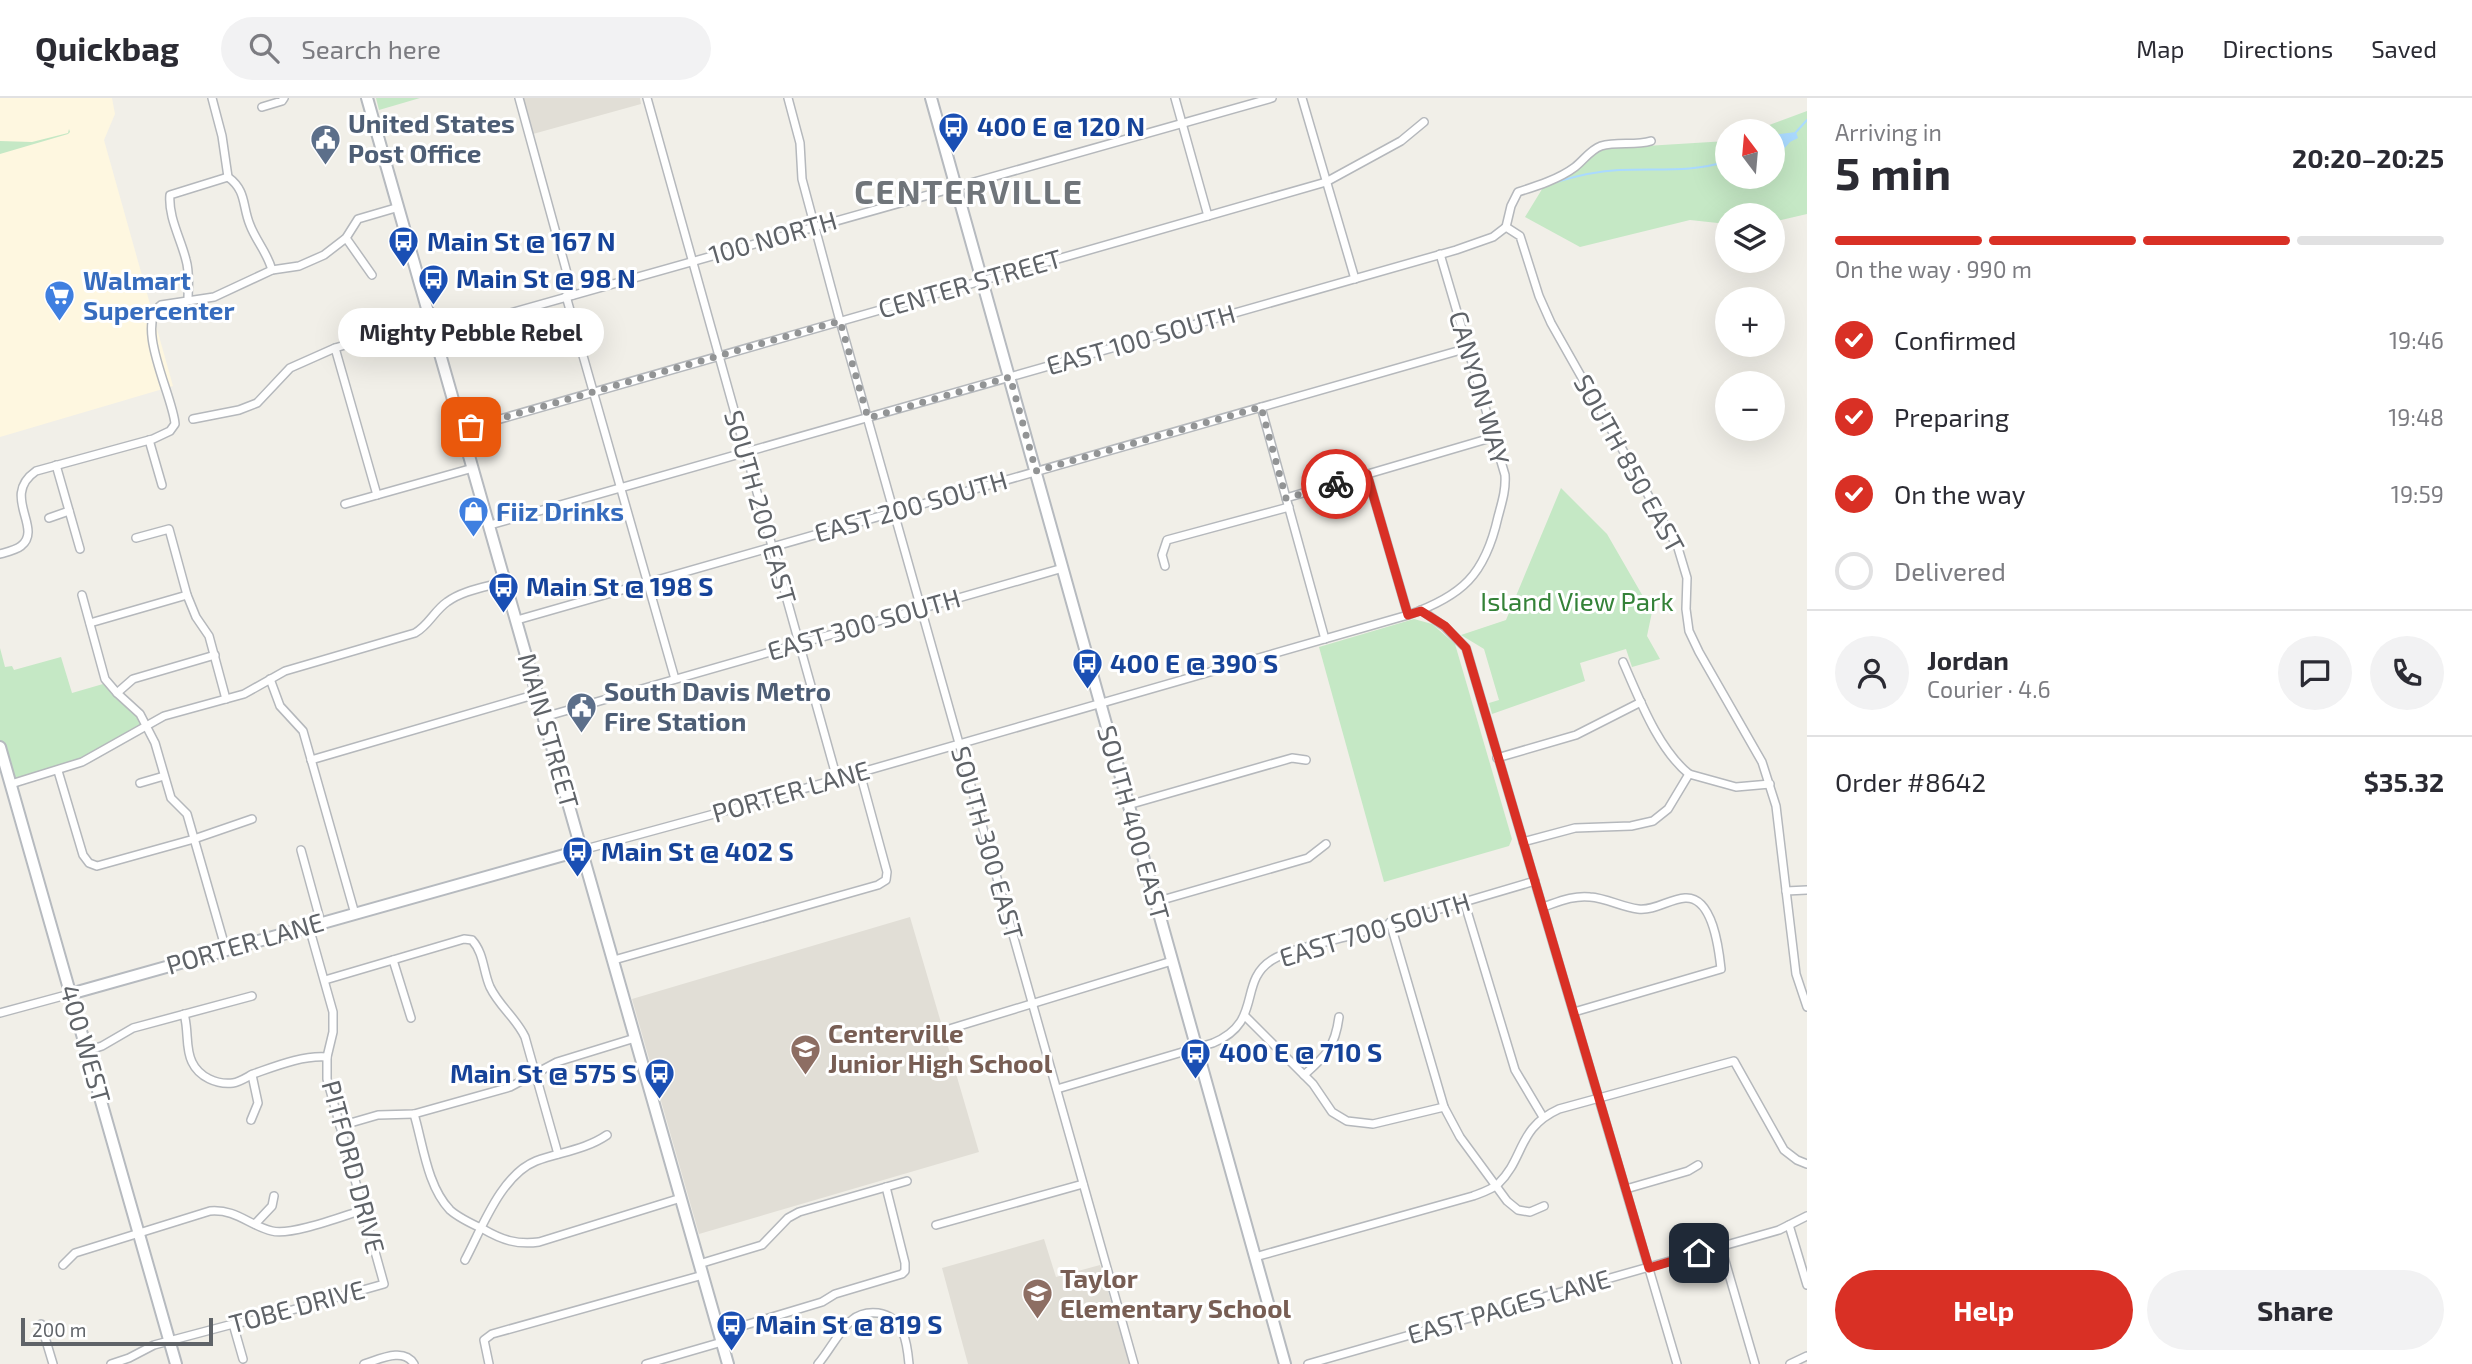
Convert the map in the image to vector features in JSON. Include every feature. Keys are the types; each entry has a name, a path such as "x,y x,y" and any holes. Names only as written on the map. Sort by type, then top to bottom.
{"main road":[{"name":"MAIN STREET","path":"368,98 728,1364"},
{"name":"SOUTH 400 EAST","path":"931,98 1285,1364"},
{"name":"400 WEST","path":"0,747 176,1364"},
{"name":"PORTER LANE","path":"70,993 582,850"}],"street":[{"path":"212,98 222,136 228,177 237,183 242,192 250,226 266,251 272,270"},
{"path":"262,107 284,98"},
{"path":"519,98 595,392 675,679"},
{"name":"SOUTH 200 EAST","path":"647,98 836,779"},
{"name":"SOUTH 300 EAST","path":"788,98 800,143 802,179 840,321 1134,1364"},
{"path":"1175,98 1208,216"},
{"name":"100 NORTH","path":"436,334 814,225 1272,98"},
{"path":"1301,98 1355,279"},
{"name":"CENTER STREET","path":"462,430 1326,182 1401,141 1424,122"},
{"path":"1506,227 1518,192 1573,168 1603,146 1651,141"},
{"path":"188,300 188,264 169,210 170,195 228,177"},
{"path":"0,554 20,547 26,541 28,534 18,492 23,478 36,471 149,440 170,431 175,424 152,334 156,309 161,305 214,297 272,270 299,266 324,255 346,238 358,219 399,207"},
{"name":"EAST 100 SOUTH","path":"490,526 1440,254 1493,237 1506,227"},
{"name":"SOUTH 850 EAST","path":"1506,227 1520,236 1539,296 1551,323 1678,548 1686,578 1689,631 1762,762 1776,806 1796,974 1807,1007"},
{"path":"346,238 372,275"},
{"name":"CANYON WAY","path":"1440,254 1505,475 1506,489 1497,522"},
{"path":"194,419 239,410 257,403 290,368 335,348 432,319"},
{"path":"335,348 377,495"},
{"name":"EAST 200 SOUTH","path":"517,620 1468,348"},
{"path":"1261,407 1325,639"},
{"path":"1165,566 1162,555 1167,540 1367,474 1494,437"},
{"path":"149,440 164,485 152,487"},
{"path":"56,465 79,550"},
{"path":"345,503 473,468"},
{"path":"1367,474 1408,615"},
{"path":"49,518 69,511"},
{"name":"PORTER LANE","path":"582,850 1100,705 1421,611 1458,592 1475,575 1486,557 1497,522"},
{"path":"136,538 169,529 187,595 196,617 209,636 226,699"},
{"name":"EAST 300 SOUTH","path":"544,717 1063,568"},
{"path":"11,784 58,771 89,758 164,716 244,694 285,671 415,633 427,626 438,611 458,596 506,582"},
{"path":"82,595 105,679 117,694 136,708 155,743 171,798 187,814 226,950"},
{"path":"90,623 187,595"},
{"path":"1421,611 1445,626 1466,648 1678,1364"},
{"path":"117,694 134,679 215,655"},
{"path":"1623,662 1668,751 1677,764 1689,774 1736,787 1770,784"},
{"path":"270,679 280,706 303,730 355,914"},
{"path":"311,760 537,694"},
{"path":"1497,758 1576,735 1641,702"},
{"path":"1128,805 1293,758 1306,760"},
{"path":"58,771 83,855 89,863 97,866 194,839 252,819"},
{"path":"614,960 878,885 887,880 860,773"},
{"path":"1524,842 1575,828 1631,826 1653,821 1668,809 1689,774"},
{"path":"140,783 164,776"},
{"path":"1155,902 1308,858 1326,844"},
{"path":"300,850 321,923"},
{"name":"EAST 700 SOUTH","path":"1245,1016 1257,972 1273,959 1535,881"},
{"path":"1786,891 1807,890"},
{"path":"1543,907 1578,897 1591,897 1638,909 1649,909 1686,897 1707,910 1717,941 1721,970 1574,1012"},
{"path":"1464,901 1515,1070 1543,1117"},
{"path":"1390,922 1444,1107 1460,1137 1496,1186 1518,1210 1530,1212 1544,1206"},
{"name":"PITFORD DRIVE","path":"309,927 333,1012 327,1079 384,1284"},
{"path":"325,980 464,939 472,940 478,947 489,985 499,1004 519,1025 525,1037 558,1154"},
{"path":"393,960 411,1018"},
{"path":"946,1030 1172,961"},
{"name":"PORTER LANE","path":"0,1013 70,993"},
{"path":"87,1051 102,1046 133,1028 251,996"},
{"path":"184,1014 188,1029 188,1053 197,1070 218,1083 235,1083 252,1074 312,1055 327,1057"},
{"path":"1057,1089 1196,1048 1231,1034 1245,1016 1304,1075 1332,1112 1347,1121 1373,1124 1444,1107"},
{"path":"1304,1075 1332,1046 1339,1017"},
{"path":"340,1126 378,1115 414,1114 510,1087 557,1062 635,1038"},
{"path":"1255,1257 1473,1196 1496,1186 1508,1172 1532,1127 1543,1117 1559,1109 1734,1060 1784,1150 1807,1164"},
{"path":"251,1120 258,1103 252,1074"},
{"path":"414,1114 434,1183 442,1200 452,1212 509,1242 539,1242 681,1198"},
{"path":"465,1260 505,1186 519,1170 558,1154 594,1144 607,1135"},
{"path":"1626,1189 1688,1171 1698,1165"},
{"path":"489,1364 484,1340 492,1334 701,1269 762,1245 788,1218 799,1212 907,1181"},
{"path":"936,1225 1083,1184"},
{"path":"646,1364 905,1271 886,1187"},
{"path":"255,1224 272,1206 274,1196"},
{"path":"63,1265 75,1253 210,1211 223,1210 238,1214 275,1232 293,1230 363,1210"},
{"name":"EAST PAGES LANE","path":"1308,1364 1721,1247 1789,1225 1807,1216"},
{"path":"1789,1225 1807,1285"},
{"path":"1721,1247 1755,1364"},
{"name":"TOBE DRIVE","path":"111,1364 154,1345 384,1284"},
{"path":"818,1364 853,1320 874,1312 891,1317 900,1326 907,1342 909,1364"},
{"path":"41,1324 53,1364"},
{"path":"233,1324 243,1359"},
{"path":"364,1364 400,1354 408,1356 414,1364"},
{"path":"1790,1364 1807,1356"}],"shaded area":[{"path":"0,98 112,98 115,114 104,140 173,386 0,437"},
{"path":"523,98 640,98 641,104 533,134"},
{"name":"Centerville Junior High School","path":"910,917 979,1152 699,1234 632,999"},
{"name":"Taylor Elementary School","path":"1044,1239 1056,1277 1100,1265 1130,1364 968,1364 942,1268"}],"green space":[{"path":"376,98 420,98 379,110"},
{"path":"1807,111 1807,214 1785,219 1785,203 1715,203 1715,223 1690,220 1580,247 1525,217 1547,181 1597,149 1715,142 1715,189 1785,189 1785,119"},
{"path":"69,129 68,134 0,154 0,141 32,142 68,133"},
{"name":"Island View Park","path":"1561,488 1607,534 1652,612 1647,636 1660,659 1632,667 1626,649 1580,663 1585,681 1492,714 1489,703 1499,700 1484,649 1461,635 1506,620"},
{"path":"1414,619 1432,624 1455,644 1512,839 1509,846 1384,882 1319,647"},
{"path":"0,648 5,667 12,666 14,670 61,657 72,693 103,684 145,725 89,758 11,784 0,747"}],"water":[{"path":"1796,132 1798,138 1785,148 1785,133"}],"waterway":[{"path":"1796,132 1807,120"},
{"path":"1556,182 1603,171 1687,169 1715,165"}],"way so far":[{"path":"471,427 840,321 868,418 1010,377 1036,471 1261,407 1286,498 1336,484"}],"place":[{"name":"400 E @ 120 N","path":"954,154"},
{"name":"United States Post Office","path":"325,166"},
{"name":"Main St @ 167 N","path":"404,269"},
{"name":"Main St @ 98 N","path":"433,306"},
{"name":"Walmart Supercenter","path":"60,323"},
{"name":"Mighty Pebble Rebel","path":"471,427"},
{"name":"Fiiz Drinks","path":"473,539"},
{"name":"Main St @ 198 S","path":"503,614"},
{"name":"400 E @ 390 S","path":"1087,691"},
{"name":"South Davis Metro Fire Station","path":"581,734"},
{"name":"Main St @ 402 S","path":"578,879"},
{"name":"Centerville Junior High School","path":"805,1076"},
{"name":"400 E @ 710 S","path":"1196,1080"},
{"name":"Main St @ 575 S","path":"660,1101"},
{"name":"Taylor Elementary School","path":"1037,1321"},
{"name":"Main St @ 819 S","path":"732,1352"}],"district":[{"name":"CENTERVILLE","path":"969,192"}],"route":[{"path":"1336,484 1367,474 1408,615 1421,611 1445,626 1466,648 1649,1268 1699,1253"}]}
